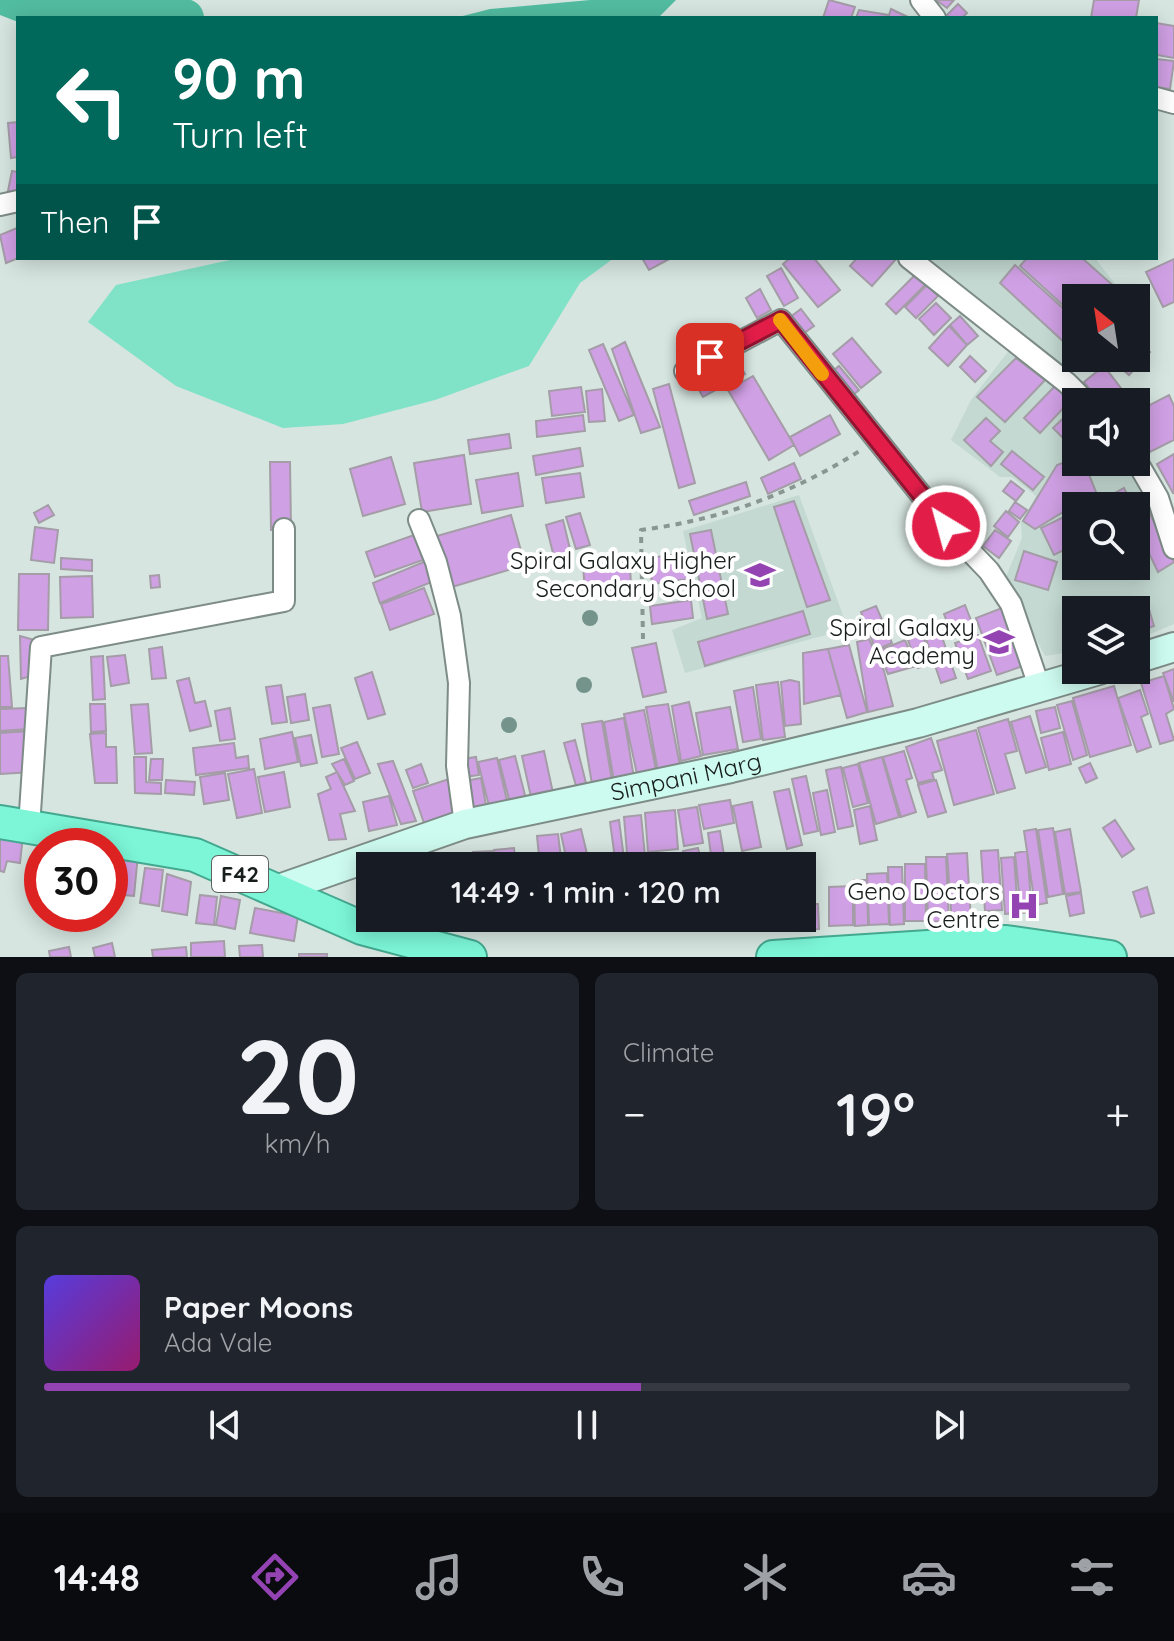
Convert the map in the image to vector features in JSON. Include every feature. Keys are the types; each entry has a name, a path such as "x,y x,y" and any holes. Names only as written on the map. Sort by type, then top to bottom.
{"highway":[{"name":"F42","path":"15,824 195,855 362,928 470,957"},
{"path":"773,957 1006,942 1110,957"}],"main road":[{"path":"1150,655 1174,647"},
{"name":"Simpani Marg","path":"276,890 465,824 838,743 918,723 1062,680"}],"street":[{"path":"921,0 933,16"},
{"path":"912,260 1072,388"},
{"path":"685,371 781,320 946,526 989,571 1011,604 1039,686"},
{"path":"1145,476 1158,498 1174,548"},
{"path":"419,520 436,562 450,616 459,683 457,766 465,824"},
{"path":"15,824 41,647 284,601 284,529"}],"path":[{"path":"643,639 641,530 679,525 750,506 820,477 876,440"}],"shaded area":[{"path":"0,0 142,0 156,16 16,16 16,21 0,15"},
{"path":"590,0 676,0 660,16 463,16 490,9"},
{"path":"230,260 611,260 580,283 529,366 435,400 343,424 283,428 176,386 88,322 116,285"},
{"path":"927,260 1097,260 1115,284 1062,284 1061,369 1028,336"},
{"path":"1010,349 1062,391 1062,476 1136,476 1143,492 1062,492 1062,580 1150,580 1150,507 1174,561 1174,624 1150,634 1150,596 1062,596 1062,653 1045,656 1005,579 1022,538 1021,522 1036,496 1012,477 1000,477 951,440 971,400"},
{"name":"Spiral Galaxy Higher Secondary School","path":"799,495 848,629 685,673 672,630 702,618 683,531"}],"building":[{"path":"829,0 855,7 852,16 824,16"},
{"path":"936,0 954,0 947,8"},
{"path":"1094,0 1139,0 1136,16 1091,16"},
{"path":"958,4 967,13 964,16 946,16"},
{"path":"891,9 906,16 857,16 859,10 889,15"},
{"path":"1158,23 1174,26 1174,58 1158,55"},
{"path":"1158,59 1174,61 1170,89 1158,87"},
{"path":"16,122 16,157 11,158 8,123"},
{"path":"12,171 16,172 16,193 8,191"},
{"path":"16,228 16,259 6,263 0,235"},
{"path":"1174,259 1174,302 1163,307 1146,272"},
{"path":"643,260 667,260 649,270"},
{"path":"788,260 816,260 840,290 818,307 783,264"},
{"path":"855,260 895,260 872,286 850,266"},
{"path":"1025,260 1084,260 1111,284 1062,284 1062,304 1020,266"},
{"path":"1015,265 1062,307 1062,340 1000,283"},
{"path":"781,268 798,298 784,306 767,276"},
{"path":"917,273 927,283 896,314 886,304"},
{"path":"927,285 938,296 916,318 905,307"},
{"path":"760,289 771,310 757,318 746,298"},
{"path":"936,303 951,318 934,335 919,319"},
{"path":"801,309 814,326 797,338 785,321"},
{"path":"960,316 978,336 967,345 950,325"},
{"path":"949,326 967,345 948,366 929,348"},
{"path":"852,338 881,372 861,388 833,354"},
{"path":"625,342 660,427 641,433 612,349"},
{"path":"603,344 634,415 619,421 589,350"},
{"path":"732,349 745,374 703,397 689,373"},
{"path":"970,356 986,371 975,382 960,367"},
{"path":"1016,358 1045,380 1005,422 977,397"},
{"path":"839,366 859,390 848,399 828,375"},
{"path":"1096,372 1109,372 1121,388 1089,388 1084,382"},
{"path":"753,376 794,445 769,460 728,390"},
{"path":"669,384 695,483 679,488 653,389"},
{"path":"1055,386 1062,393 1062,410 1040,433 1024,418"},
{"path":"581,387 585,412 552,416 549,391"},
{"path":"602,389 605,421 589,422 586,391"},
{"path":"1169,395 1174,406 1174,440 1150,452 1150,405"},
{"path":"583,415 585,431 537,437 536,421"},
{"path":"830,415 840,434 800,456 790,437"},
{"path":"986,418 1000,431 990,441 1003,452 991,466 964,440"},
{"path":"1062,419 1062,437 1053,428"},
{"path":"509,434 511,448 470,454 468,440"},
{"path":"580,448 583,466 536,475 533,456"},
{"path":"1012,451 1044,477 1033,490 1001,464"},
{"path":"1174,454 1174,493 1173,493 1157,464"},
{"path":"464,455 471,504 422,512 414,463"},
{"path":"391,457 405,504 363,516 350,469"},
{"path":"270,462 290,462 291,529 271,530"},
{"path":"794,463 801,479 768,494 761,478"},
{"path":"1062,463 1062,476 1090,476 1096,492 1062,492 1062,513 1035,529 1023,521 1057,465"},
{"path":"518,473 523,506 482,513 476,480"},
{"path":"580,473 584,497 546,503 542,478"},
{"path":"1011,481 1024,491 1016,501 1003,491"},
{"path":"746,482 750,496 694,515 689,501"},
{"path":"794,501 830,600 807,607 774,507"},
{"path":"1015,502 1027,510 1020,519 1009,511"},
{"path":"48,505 54,515 39,523 34,513"},
{"path":"1006,511 1019,522 1008,537 994,526"},
{"path":"580,513 590,545 576,549 566,517"},
{"path":"1150,514 1174,562 1158,572 1150,555"},
{"path":"511,515 525,565 452,587 437,536"},
{"path":"1062,518 1062,551 1054,555 1041,528"},
{"path":"563,520 571,553 554,557 546,525"},
{"path":"35,527 58,530 54,563 31,560"},
{"path":"711,530 728,614 707,619 690,534"},
{"path":"995,530 1011,541 999,558 983,546"},
{"path":"414,535 423,560 375,577 366,552"},
{"path":"1024,551 1057,562 1048,590 1015,580"},
{"path":"686,553 689,579 652,584 649,558"},
{"path":"61,558 92,560 92,571 61,569"},
{"path":"426,561 434,581 380,603 373,583"},
{"path":"630,562 631,589 585,592 583,565"},
{"path":"19,574 49,574 48,630 18,630"},
{"path":"159,575 160,587 151,588 150,576"},
{"path":"92,576 93,617 61,618 60,577"},
{"path":"424,588 434,614 390,630 381,604"},
{"path":"691,600 693,618 652,624 650,606"},
{"path":"965,605 972,623 951,632 944,614"},
{"path":"876,606 892,643 876,650 861,612"},
{"name":"Spiral Galaxy Academy","path":"1002,608 1023,666 997,675 976,618"},
{"path":"803,611 810,634 705,666 698,642"},
{"path":"940,631 956,678 941,683 925,636"},
{"path":"922,634 933,663 918,668 908,640"},
{"path":"978,635 991,671 968,679 955,643"},
{"path":"20,636 38,641 34,675 21,679"},
{"path":"869,639 884,671 893,706 868,712 857,642"},
{"path":"905,640 916,666 888,674 878,651"},
{"path":"656,643 666,692 643,697 632,648"},
{"path":"849,645 867,712 847,718 828,649"},
{"path":"162,647 166,678 152,679 149,649"},
{"path":"828,649 841,695 804,704 803,653"},
{"path":"125,655 129,683 111,686 107,657"},
{"path":"0,656 8,656 12,707 0,707"},
{"path":"103,656 105,699 93,700 91,657"},
{"path":"1174,669 1174,702 1163,673"},
{"path":"372,672 385,714 368,719 355,678"},
{"path":"1164,676 1174,709 1166,714 1174,740 1160,744 1141,684 1150,684 1150,680"},
{"path":"189,678 195,703 205,701 211,726 190,731 177,681"},
{"path":"778,682 785,737 763,740 756,685"},
{"path":"781,682 799,682 801,724 785,726"},
{"path":"281,685 287,722 272,724 266,687"},
{"path":"1114,686 1131,745 1090,757 1073,698"},
{"path":"753,687 761,739 743,742 734,691"},
{"path":"1140,690 1148,714 1141,717 1151,747 1137,752 1118,698"},
{"path":"305,694 309,720 291,723 287,697"},
{"path":"1072,701 1087,755 1073,760 1057,705"},
{"path":"689,702 701,756 681,761 672,706"},
{"path":"90,704 105,704 106,731 91,732"},
{"path":"148,704 152,753 135,754 131,705"},
{"path":"668,704 680,766 658,771 646,707"},
{"path":"330,705 339,754 322,757 313,708"},
{"path":"730,707 738,749 703,755 696,713"},
{"path":"1055,707 1060,728 1041,733 1036,711"},
{"path":"28,708 29,729 0,731 0,709"},
{"path":"230,708 235,739 220,741 215,711"},
{"path":"644,710 656,770 637,774 624,714"},
{"path":"1030,716 1046,767 1026,773 1011,722"},
{"path":"624,718 634,778 614,781 604,722"},
{"path":"1008,719 1017,751 1005,754 1015,788 997,793 978,728"},
{"path":"602,721 612,781 592,784 582,724"},
{"path":"976,730 994,794 954,805 937,741"},
{"path":"30,731 32,772 0,774 0,733"},
{"path":"292,732 298,762 265,769 260,739"},
{"path":"1063,732 1071,764 1049,770 1041,738"},
{"path":"106,733 106,747 116,747 117,783 95,783 90,734"},
{"path":"311,735 317,763 301,766 295,738"},
{"path":"931,738 942,770 932,773 934,779 918,783 906,747"},
{"path":"575,740 586,783 576,786 564,743"},
{"path":"357,742 370,773 355,779 341,748"},
{"path":"234,743 236,758 248,756 249,768 196,775 193,748"},
{"path":"544,751 553,793 531,797 522,756"},
{"path":"904,751 912,778 906,780 916,812 901,817 883,757"},
{"path":"515,756 527,803 511,807 499,760"},
{"path":"134,757 146,757 146,782 161,783 161,794 135,793"},
{"path":"476,757 479,775 465,777 462,759"},
{"path":"882,757 899,817 876,824 859,763"},
{"path":"497,758 508,805 490,810 478,762"},
{"path":"151,759 163,759 162,780 149,780"},
{"path":"344,759 354,781 345,785 332,764"},
{"path":"393,761 416,821 401,824 378,764"},
{"path":"1090,763 1097,778 1086,783 1079,768"},
{"path":"421,764 428,783 413,788 406,770"},
{"path":"858,764 868,803 853,807 843,768"},
{"path":"841,767 853,826 838,829 826,770"},
{"path":"254,769 262,813 237,818 228,774"},
{"path":"284,772 290,807 265,812 258,777"},
{"path":"337,772 355,811 340,814 346,839 329,840 318,794 331,789 326,777"},
{"path":"225,773 229,800 204,804 200,777"},
{"path":"806,776 818,831 804,834 792,779"},
{"path":"481,778 487,811 471,814 465,781"},
{"path":"449,779 460,814 425,826 413,791"},
{"path":"166,780 195,782 194,795 165,793"},
{"path":"936,780 946,812 928,817 918,785"},
{"path":"789,789 802,845 787,849 774,792"},
{"path":"827,790 835,832 821,835 813,793"},
{"path":"389,796 397,825 369,831 363,802"},
{"path":"730,800 734,823 704,829 699,805"},
{"path":"752,802 761,847 742,851 733,806"},
{"path":"870,806 877,840 860,844 854,810"},
{"path":"697,807 703,843 684,846 678,810"},
{"path":"675,810 678,849 648,852 645,813"},
{"path":"641,815 645,852 627,852 624,817"},
{"path":"619,820 623,852 614,852 610,822"},
{"path":"1115,820 1134,849 1122,857 1103,828"},
{"path":"1053,828 1063,894 1048,897 1038,830"},
{"path":"581,829 587,852 565,852 561,834"},
{"path":"1036,829 1047,903 1035,905 1024,831"},
{"path":"1070,829 1081,892 1065,894 1055,832"},
{"path":"0,831 23,836 20,863 7,861 4,872 0,871"},
{"path":"720,831 724,852 711,852 708,833"},
{"path":"558,834 560,852 539,852 537,836"},
{"path":"514,848 514,852 494,852"},
{"path":"998,850 1002,910 985,911 981,851"},
{"path":"1027,851 1032,912 1021,913 1015,853"},
{"path":"128,853 138,854 134,896 128,896"},
{"path":"967,853 971,922 952,923 947,854"},
{"path":"926,857 946,857 949,921 928,922"},
{"path":"1014,857 1018,913 1005,914 1001,858"},
{"path":"905,864 925,864 926,921 905,921"},
{"path":"888,867 902,867 904,924 890,925"},
{"path":"145,868 163,870 159,906 140,903"},
{"path":"887,873 889,924 869,925 867,874"},
{"path":"167,874 191,882 187,915 162,911"},
{"path":"854,880 867,880 868,925 855,926"},
{"path":"853,886 853,925 829,926 829,887"},
{"path":"1147,887 1154,913 1141,917 1133,892"},
{"path":"1081,893 1084,913 1070,916 1066,896"},
{"path":"200,895 217,897 214,925 196,923"},
{"path":"221,896 240,900 235,929 216,925"},
{"path":"816,904 818,904 819,929 816,929"},
{"path":"255,908 298,916 294,941 250,933"},
{"path":"224,941 225,957 191,957 191,943"},
{"path":"112,943 115,957 95,957 93,948"},
{"path":"262,945 263,957 240,957 239,946"},
{"path":"69,947 71,957 50,957 49,951"},
{"path":"186,947 187,957 153,957 152,950"},
{"path":"299,954 327,954 327,957 299,957"}],"waterway":[{"path":"40,0 169,16"}],"slow traffic":[{"path":"780,320 822,374"}],"place":[{"name":"Spiral Galaxy Higher Secondary School","path":"760,575"},
{"name":"Spiral Galaxy Academy","path":"999,642"},
{"name":"Geno Doctors Centre","path":"1024,906"}],"route":[{"path":"710,357 760,328 781,320 946,526"}]}
